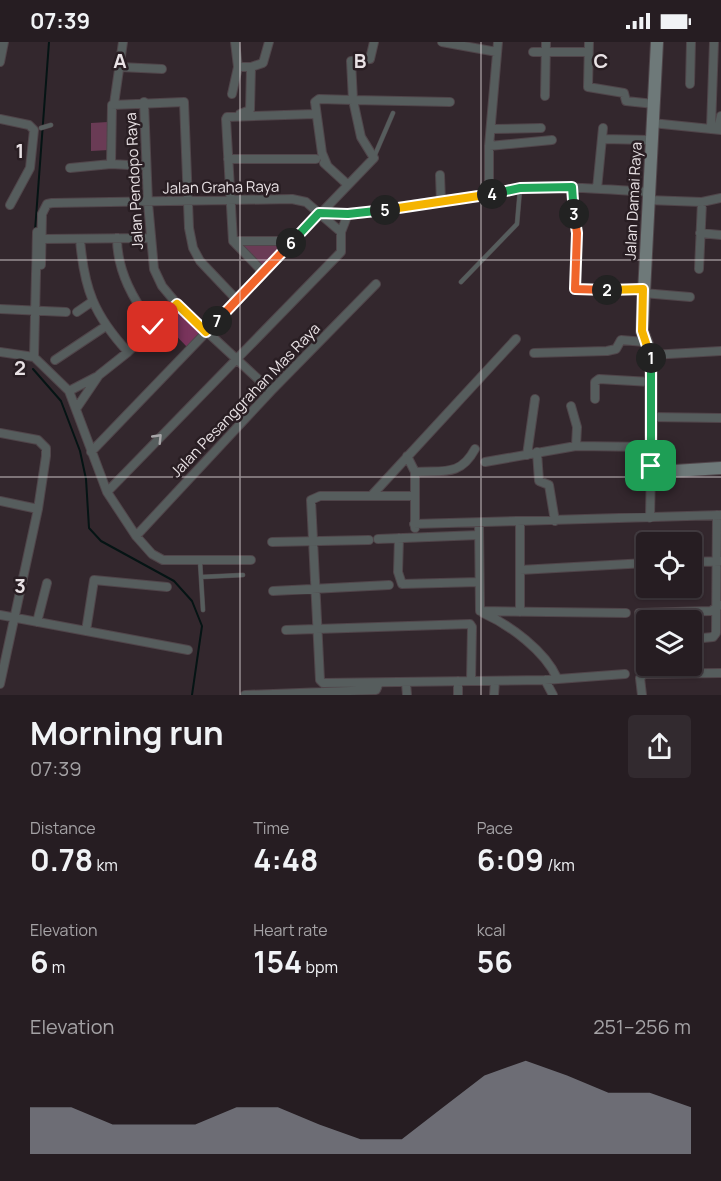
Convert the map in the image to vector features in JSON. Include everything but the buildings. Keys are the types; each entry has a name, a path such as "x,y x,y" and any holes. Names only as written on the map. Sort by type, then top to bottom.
{"street":[{"path":"0,62 4,42"},
{"path":"111,165 110,111 114,104 123,42"},
{"path":"232,94 238,67 235,42"},
{"path":"238,67 251,68 264,62 269,42"},
{"path":"91,452 374,158 361,137 353,100 351,61 370,59 374,42"},
{"path":"442,42 497,52"},
{"path":"489,194 489,146 498,42"},
{"path":"545,96 546,42"},
{"path":"589,42 588,87 624,93 626,101 654,104"},
{"name":"Jalan Damai Raya","path":"651,466 651,355 642,331 647,196 657,42"},
{"path":"690,84 691,42"},
{"path":"714,42 717,129"},
{"path":"534,52 588,52"},
{"path":"120,68 162,69"},
{"path":"228,117 249,111 251,68"},
{"path":"347,184 319,156 315,105 319,99 450,102"},
{"path":"114,104 182,101 185,104 188,201 193,248 200,261 237,300"},
{"name":"Jalan Pendopo Raya","path":"144,102 150,238 154,269 162,286 177,304 271,391"},
{"path":"228,117 315,114"},
{"path":"717,129 721,116"},
{"path":"228,117 229,200 233,241 263,272"},
{"path":"0,119 43,127 33,142 30,168 10,205"},
{"path":"652,123 717,129"},
{"path":"492,129 541,128"},
{"path":"597,189 603,128"},
{"path":"602,139 651,140"},
{"path":"489,146 552,140"},
{"path":"228,159 319,156"},
{"path":"70,168 111,165 146,166"},
{"path":"440,175 441,202"},
{"path":"572,187 577,233 575,289 643,291 690,297"},
{"path":"319,213 348,214 441,202 520,188 572,187 702,202 721,198"},
{"name":"Jalan Graha Raya","path":"42,239 42,214 46,204 292,199 306,202 319,213"},
{"path":"699,269 702,202"},
{"path":"319,213 341,232"},
{"path":"107,492 235,358 341,252 341,232 348,214"},
{"path":"34,357 37,225"},
{"path":"700,233 721,235"},
{"path":"117,238 119,262 125,280 153,327"},
{"path":"41,265 42,239 150,238"},
{"path":"80,239 83,276 93,301 106,326 128,352"},
{"path":"233,241 292,241"},
{"name":"Jalan Pesanggrahan Mas Raya","path":"136,536 271,391 376,284"},
{"path":"77,312 93,301"},
{"path":"69,391 99,375 128,352 177,304"},
{"path":"0,309 66,312"},
{"path":"56,360 106,326"},
{"path":"372,495 516,339"},
{"path":"534,353 607,351 616,349 621,340 645,342"},
{"path":"651,355 721,351"},
{"path":"0,352 34,357 69,391 107,492 136,536 152,554 163,560 200,562 251,560"},
{"path":"76,409 99,375"},
{"path":"595,399 595,382 599,379 651,382"},
{"path":"527,455 535,399"},
{"path":"571,406 577,427 576,446"},
{"path":"650,417 721,418"},
{"path":"0,433 38,440 46,448 38,509 0,684"},
{"path":"485,462 576,446 650,447"},
{"path":"415,472 458,469 468,461 475,448"},
{"path":"537,452 539,481 549,485 555,521"},
{"path":"407,456 415,472 415,537"},
{"path":"651,466 659,472 721,468"},
{"path":"650,518 651,466"},
{"path":"414,495 314,498 310,503 320,680 323,683 545,680 625,674"},
{"path":"0,501 38,509"},
{"path":"414,524 719,515 719,605 715,635 702,637"},
{"path":"520,522 520,612"},
{"path":"479,523 480,611"},
{"path":"272,542 313,543 479,535"},
{"path":"399,538 399,577 402,584 479,582"},
{"path":"702,562 719,561"},
{"path":"520,570 636,563"},
{"path":"86,632 94,580 167,587"},
{"path":"37,622 46,583"},
{"path":"273,591 389,585"},
{"path":"702,611 711,611 719,605"},
{"path":"480,611 626,613"},
{"path":"480,611 499,620 522,640 551,666 557,678"},
{"path":"0,615 188,650"},
{"path":"286,630 470,624 472,627 471,681"},
{"path":"702,672 721,673"},
{"path":"642,676 640,678 642,695"},
{"path":"545,680 553,695"},
{"path":"458,681 458,695"},
{"path":"494,695 495,681"},
{"path":"245,695 355,694 376,690 379,683"},
{"path":"406,683 406,695"}],"lane":[{"path":"374,158 393,113"},
{"path":"461,282 517,224 520,188"},
{"path":"200,562 203,610"},
{"path":"201,574 243,575"}],"shaded area":[{"path":"108,122 109,150 91,151 91,123"},
{"path":"236,243 288,243 263,270"},
{"path":"178,308 202,332 187,347 163,322"}],"waterway":[{"path":"35,231 49,42"},
{"path":"32,284 33,245"},
{"path":"33,369 61,401 80,451 86,479 89,528 101,541 174,581 192,601 202,626 192,695"}],"route":[{"path":"153,327 177,304 206,332 319,213 348,214 390,209 520,188 572,187 577,233 575,289 643,289 642,336 651,355 651,466"}]}
